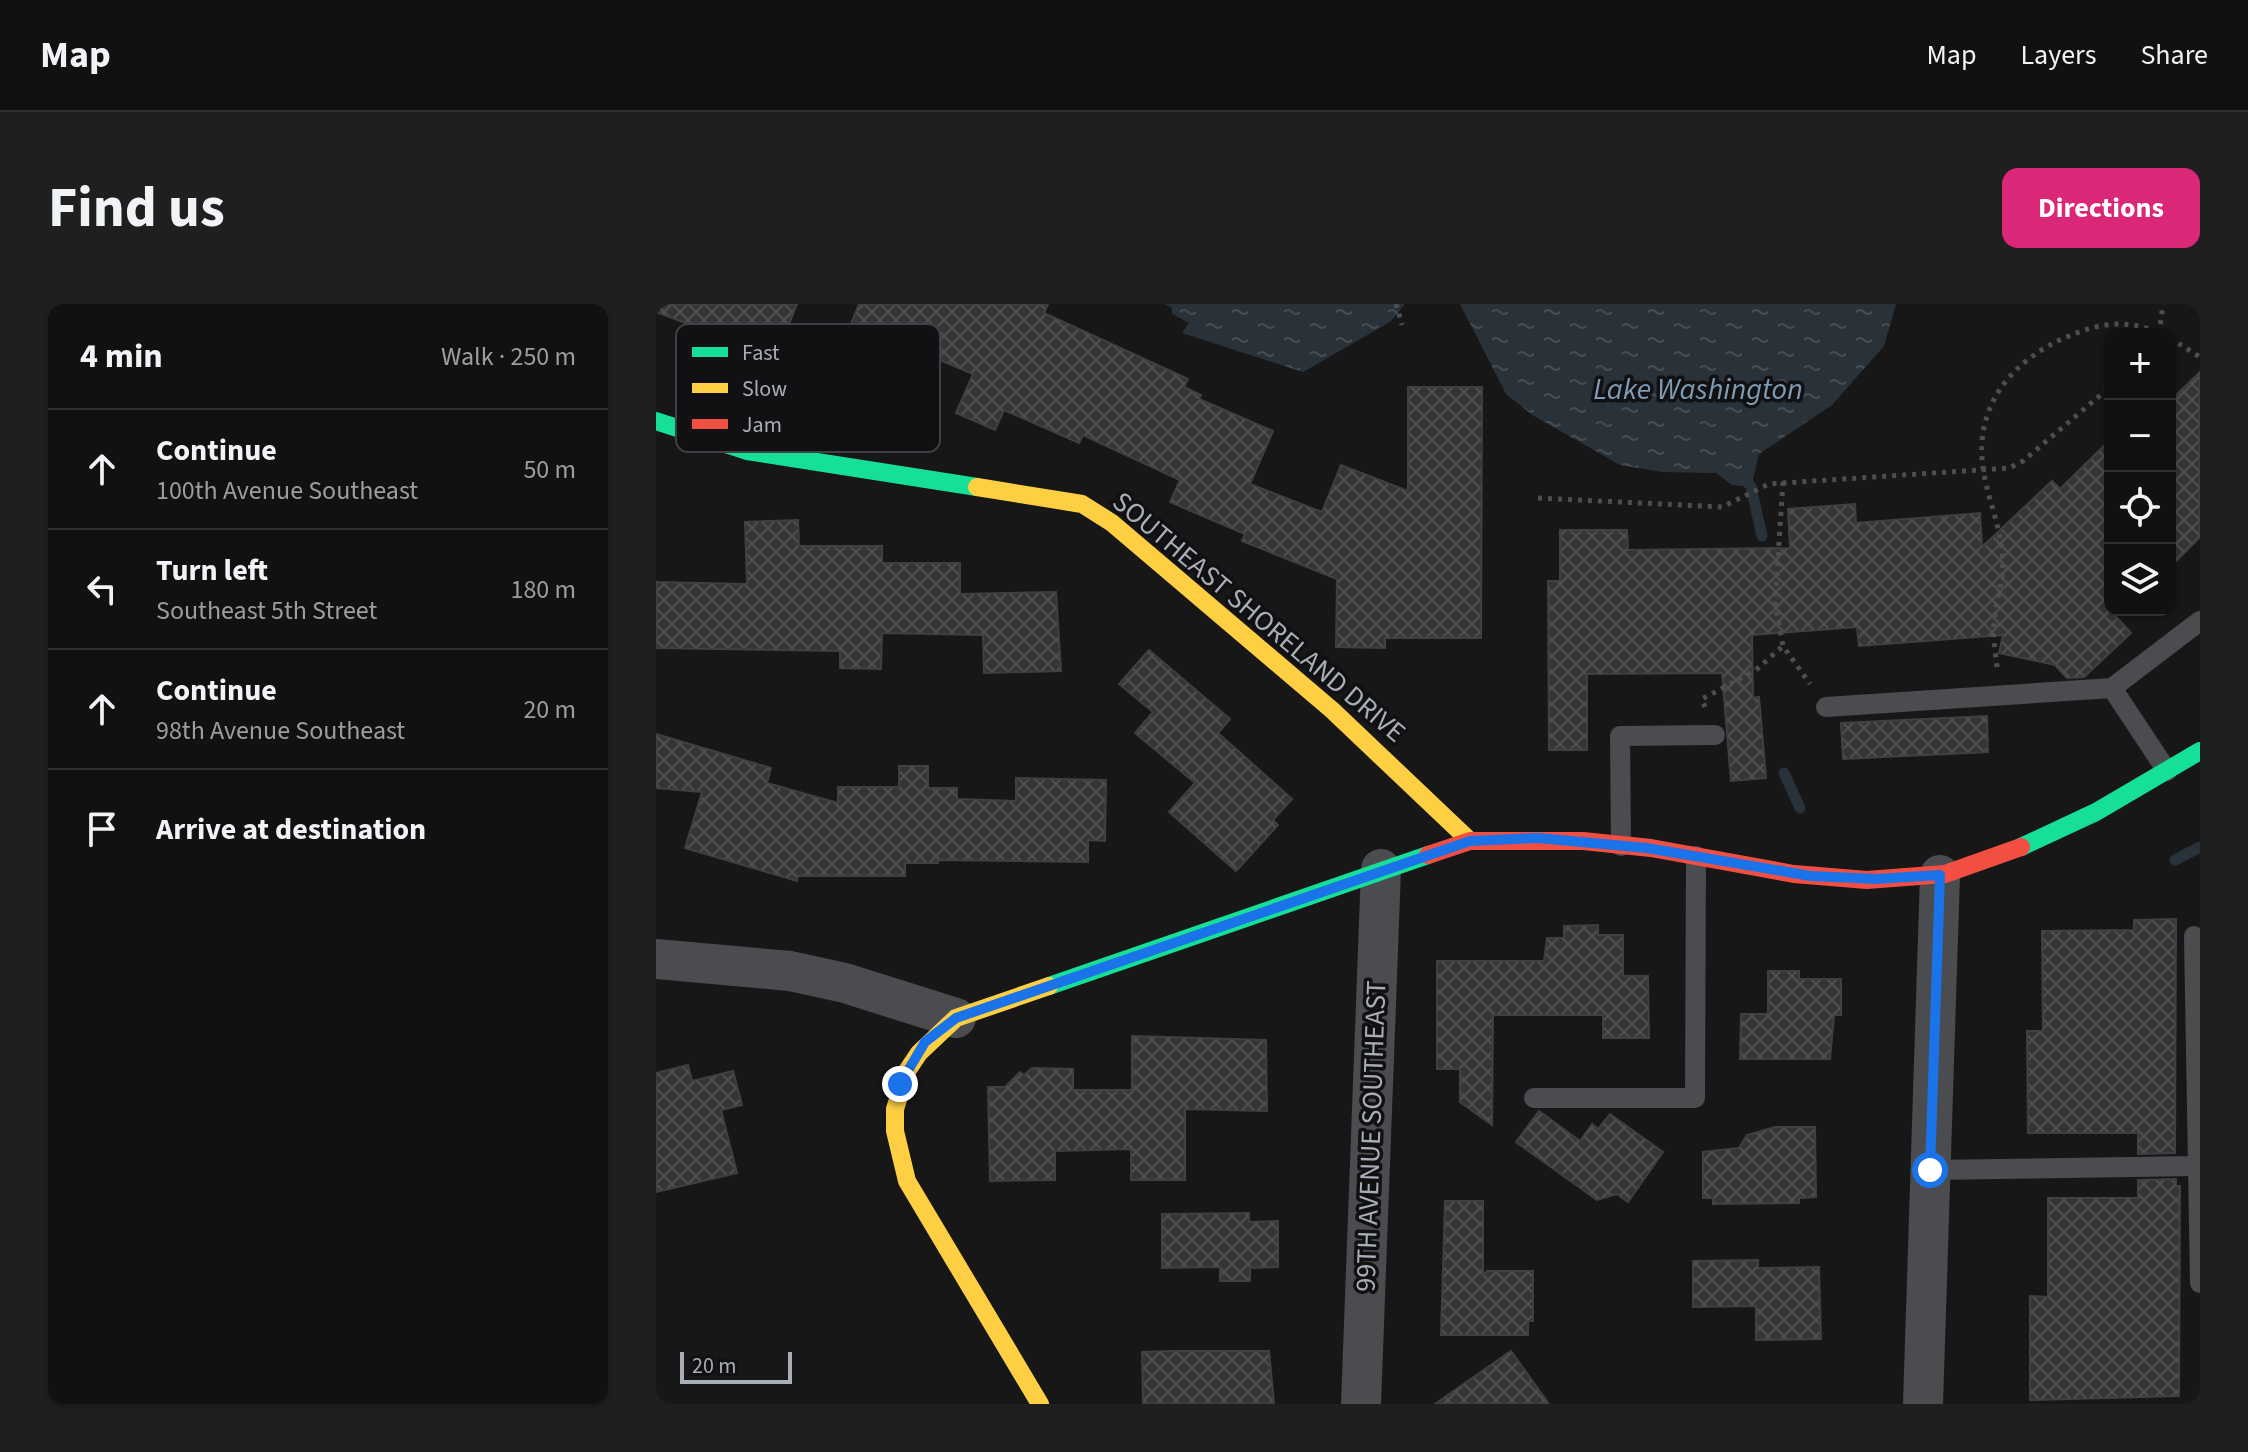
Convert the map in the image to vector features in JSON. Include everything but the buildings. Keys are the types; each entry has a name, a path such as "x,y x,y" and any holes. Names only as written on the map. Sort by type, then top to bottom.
{"street":[{"name":"SOUTHEAST SHORELAND DRIVE","path":"656,421 676,428"},
{"name":"SOUTHEAST SHORELAND DRIVE","path":"753,452 1082,504 1112,523 1332,710 1470,841"},
{"path":"1040,1404 907,1181 895,1146 900,1084 910,1061 925,1042 956,1018 1381,869 1470,841 1538,838 1621,846 1811,876 1876,879 1940,875 2025,847 2119,802 2200,751"},
{"name":"99TH AVENUE SOUTHEAST","path":"1361,1404 1381,869"},
{"path":"1923,1404 1940,875"},
{"path":"656,959 790,971 845,983 956,1018"}],"lane":[{"path":"1826,707 2112,688 2200,621"},
{"path":"2112,688 2167,771"},
{"path":"1621,846 1620,736 1715,735"},
{"path":"1534,1098 1695,1098 1696,856"},
{"path":"2194,936 2200,1283"},
{"path":"1930,1170 2198,1166"}],"path":[{"path":"1396,304 1402,325"},
{"path":"2161,328 2163,304"},
{"path":"1999,696 1993,625 2001,592 2002,553 1983,470 1980,438 1985,417 1995,395 2028,357 2059,340 2106,323 2149,328"},
{"path":"2176,342 2200,357"},
{"path":"1538,498 1722,507 1769,484 1783,482 2016,466 2104,392"},
{"path":"1783,482 1775,578 1783,646 1826,707"},
{"path":"1715,735 1702,699 1756,670 1783,646"}],"water":[{"path":"1165,304 1405,304 1390,322 1303,372 1182,333 1189,323 1172,314 1172,308"},
{"name":"Lake Washington","path":"1460,304 1896,304 1884,346 1832,405 1759,454 1751,487 1732,485 1716,473 1662,472 1620,465 1534,416 1506,394"}],"waterway":[{"path":"1744,476 1751,487 1762,536"},
{"path":"1784,773 1800,808"},
{"path":"2175,860 2200,847"}],"traffic: fast":[{"path":"656,421 676,428"},
{"path":"753,452 977,487"},
{"path":"2021,847 2096,812 2200,751"},
{"path":"1049,986 1428,855"}],"traffic: slow":[{"path":"977,487 1082,504 1112,523 1332,710 1470,841"},
{"path":"1040,1404 907,1181 895,1131 895,1109 907,1071 919,1053 956,1018 1049,986"}],"traffic: jam":[{"path":"1428,855 1470,841 1583,841 1651,848 1794,874 1867,880 1945,874 2021,847"}],"route":[{"path":"900,1084 910,1061 925,1042 956,1018 1381,869 1470,841 1538,838 1647,848 1811,876 1876,879 1940,875 1930,1170"}]}
